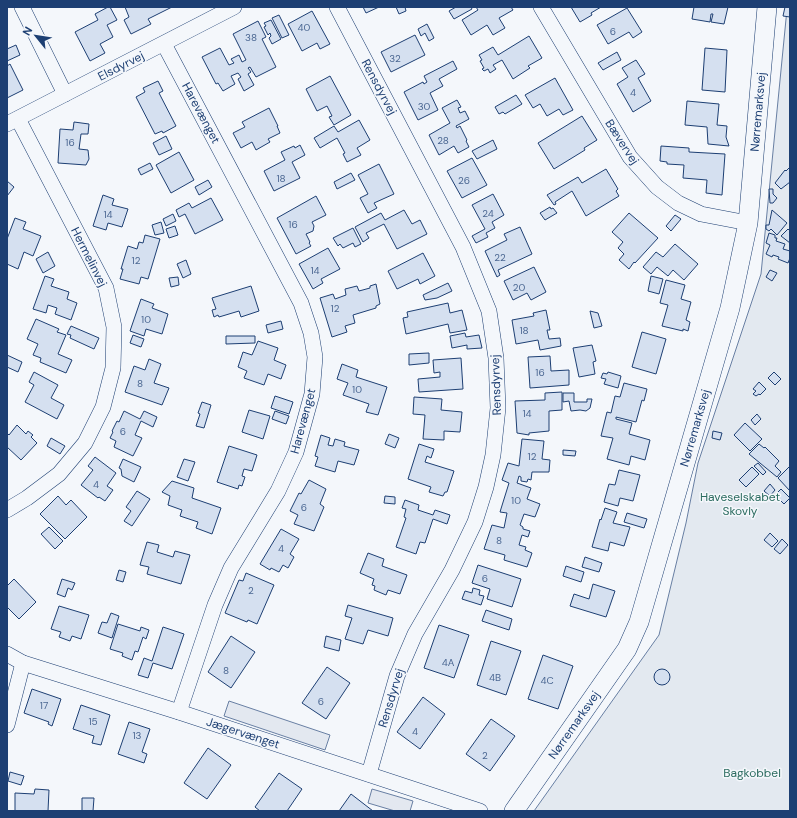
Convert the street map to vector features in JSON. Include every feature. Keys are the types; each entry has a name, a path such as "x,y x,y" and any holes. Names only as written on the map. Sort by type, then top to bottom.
{"street":[{"path":"22,7 65,94"},
{"name":"Elsdyrvej","path":"12,121 164,44 212,12 234,7"},
{"name":"Rensdyrvej","path":"337,7 463,248 489,311 496,358 498,400 493,455 486,487 474,522 452,570 414,634 397,676 369,774"},
{"name":"Bævervej","path":"542,7 630,157 657,187 678,203 701,214 748,223"},
{"name":"Nørremarksvej","path":"514,811 627,649 639,622 730,308 748,223 767,7"},
{"name":"Harevænget","path":"164,44 301,303 311,333 315,357 312,394 296,452 278,491 231,568 215,605 179,712"},
{"name":"Hermelinvej","path":"7,510 27,498 59,474 85,443 103,407 113,368 114,327 106,288 12,121"},
{"name":"Jægervænget","path":"7,654 23,663 179,712 480,811"},
{"path":"7,725 23,663"}],"green space":[{"path":"790,7 790,811 534,811 659,635 686,523 698,463 761,274 787,9"}],"shaded area":[{"path":"229,701 330,735 325,750 224,716"},
{"path":"372,789 413,801 410,811 395,811 368,803"}],"building":[{"path":"110,7 117,20 107,25 113,37 100,44 105,53 90,61 75,32 98,20 95,14"},
{"path":"125,7 172,7 148,19 151,24 131,34 124,20 129,17"},
{"path":"363,7 379,7 366,13"},
{"path":"396,7 405,7 406,11 399,14"},
{"path":"456,7 471,7 472,9 454,19 449,11"},
{"path":"476,7 511,7 513,10 499,18 505,28 493,35 487,25 471,35 462,20 478,10"},
{"path":"571,7 601,7 591,13 592,15 580,22"},
{"path":"694,7 728,7 724,24 711,22 713,14 711,14 710,22 692,19"},
{"path":"785,7 790,7 790,17 783,16"},
{"path":"627,8 642,32 633,38 629,32 608,44 597,25"},
{"path":"312,11 330,44 320,49 317,43 302,51 288,24"},
{"path":"279,15 289,35 282,38 272,18"},
{"path":"271,20 281,39 272,44 269,38 271,36 270,33 268,35 264,27 266,26 264,23"},
{"path":"258,21 266,37 262,39 276,67 256,77 250,67 248,68 251,72 248,74 254,85 244,91 238,79 241,77 238,73 231,76 235,84 223,91 218,83 216,84 202,57 220,48 229,65 234,63 231,59 239,55 242,62 246,60 233,34"},
{"path":"427,24 434,38 429,41 425,33 421,36 418,29"},
{"path":"415,35 425,55 391,72 381,52"},
{"path":"529,36 542,58 528,66 530,68 513,79 502,60 493,65 496,69 490,73 488,69 484,71 482,69 484,68 480,61 482,60 479,55 493,47 498,55"},
{"path":"16,45 20,55 7,61 7,49"},
{"path":"705,48 727,50 725,92 702,90"},
{"path":"617,52 621,60 603,70 598,63"},
{"path":"636,60 645,74 638,78 651,101 633,112 617,84 628,77 622,68"},
{"path":"453,61 457,69 439,79 443,86 430,93 438,110 418,120 404,92 423,82 424,84 427,82 424,76"},
{"path":"10,64 23,90 7,98 7,66"},
{"path":"330,76 351,115 334,125 329,117 332,116 327,106 317,111 306,89"},
{"path":"555,78 573,110 563,115 559,109 547,116 540,104 533,108 525,95"},
{"path":"158,81 163,91 159,93 176,126 163,133 162,131 155,134 136,97 145,92 143,88"},
{"path":"516,95 522,104 505,114 503,112 499,114 495,107"},
{"path":"457,100 461,107 458,108 460,113 465,111 469,119 456,126 457,128 460,126 469,147 458,153 454,146 439,155 429,135 450,123 442,108"},
{"path":"687,101 719,104 717,125 727,126 726,137 729,146 708,144 707,127 685,125"},
{"path":"269,108 280,133 268,139 270,142 256,150 252,142 241,148 233,133 245,127 242,122"},
{"path":"582,116 597,140 584,148 585,150 554,169 538,143"},
{"path":"359,120 370,140 357,148 361,155 347,162 343,154 345,153 337,138 320,148 314,138 334,126 338,132"},
{"path":"74,122 89,124 88,134 81,134 79,149 88,150 89,159 86,165 58,163 60,129 73,130"},
{"path":"166,136 172,149 159,155 153,143"},
{"path":"493,140 497,149 477,159 472,151"},
{"path":"300,145 305,155 292,162 300,178 274,191 264,171 285,160 281,152"},
{"path":"661,146 689,148 689,152 725,154 722,195 706,193 707,180 683,178 684,165 667,164 667,162 660,161"},
{"path":"179,152 194,180 171,193 156,165"},
{"path":"472,158 487,185 462,198 447,171"},
{"path":"150,163 153,169 141,175 138,169"},
{"path":"379,164 394,194 374,203 377,208 368,213 360,198 368,194 358,175"},
{"path":"790,167 790,182 781,189 775,183 785,170 786,171"},
{"path":"606,169 618,189 616,191 619,196 586,216 572,191 555,202 556,204 554,205 547,195 578,177 582,183"},
{"path":"351,173 355,180 337,189 334,182"},
{"path":"208,180 212,187 199,195 195,187"},
{"path":"7,181 14,187 7,196"},
{"path":"769,189 773,189 773,194 777,198 773,203 770,203"},
{"path":"493,194 504,215 492,222 495,228 486,233 488,237 476,243 472,236 485,229 472,205"},
{"path":"103,195 114,199 112,205 128,209 122,227 108,223 106,230 93,226"},
{"path":"316,196 326,215 312,222 314,226 313,231 306,234 311,246 296,254 277,218"},
{"path":"211,198 223,220 195,234 185,214 179,217 176,210 189,203 192,208"},
{"path":"550,207 557,213 545,220 540,213"},
{"path":"404,210 412,224 420,220 427,234 397,249 384,224 366,233 369,238 363,242 355,227 381,213 385,220"},
{"path":"772,210 787,223 777,235 771,229 769,231 766,229 766,225 769,225"},
{"path":"629,213 658,238 629,269 619,260 624,254 618,248 623,242 612,232"},
{"path":"173,214 176,221 166,226 163,219"},
{"path":"675,215 681,219 671,231 666,226"},
{"path":"15,218 26,222 23,229 41,236 33,256 24,252 18,269 7,264 7,239"},
{"path":"161,222 164,233 155,235 152,225"},
{"path":"175,226 178,235 169,238 166,229"},
{"path":"520,227 532,254 498,270 500,275 497,277 485,251 507,240 504,234"},
{"path":"353,228 361,244 355,247 353,243 343,248 340,244 338,246 333,238"},
{"path":"788,229 790,231 790,243 781,236"},
{"path":"769,233 775,235 775,238 777,238 776,241 785,244 783,249 790,251 788,263 778,259 779,257 773,255 772,257 766,254 770,245 766,243"},
{"path":"145,235 160,239 148,279 141,277 139,284 120,279 123,269 121,269 128,246 137,249 139,242 143,243"},
{"path":"675,244 698,264 684,280 673,270 668,276 657,267 651,274 643,267 656,252 663,257"},
{"path":"328,248 340,269 321,279 323,283 313,289 299,264"},
{"path":"48,252 55,266 43,273 36,259"},
{"path":"423,253 435,276 420,284 418,279 397,289 388,271"},
{"path":"186,260 191,274 183,278 177,264"},
{"path":"534,267 546,292 531,300 527,293 513,300 504,281"},
{"path":"770,270 777,273 772,281 766,277"},
{"path":"45,276 54,279 51,286 69,292 67,299 77,303 71,320 55,314 57,308 48,305 46,313 33,309"},
{"path":"651,276 663,279 659,294 648,291"},
{"path":"178,277 179,285 171,287 169,278"},
{"path":"666,280 685,285 681,299 691,302 686,320 690,322 688,331 662,326 668,305 660,303"},
{"path":"448,283 452,291 437,298 425,300 423,295"},
{"path":"376,284 380,304 376,306 376,308 353,315 355,323 345,326 347,332 332,337 320,298 333,294 335,299 346,295 345,289 357,286 359,291 370,288 370,286"},
{"path":"251,286 259,311 241,317 239,311 214,317 212,310 216,309 212,298"},
{"path":"141,299 154,304 152,308 168,314 162,334 146,329 144,336 130,331"},
{"path":"448,303 450,313 462,310 467,330 450,333 448,324 406,334 403,318 408,317 407,312"},
{"path":"546,310 550,330 547,330 549,339 560,338 561,346 540,350 538,340 516,344 512,320 534,316 533,313"},
{"path":"590,311 598,313 602,326 594,328"},
{"path":"36,319 59,329 57,332 66,335 58,354 72,360 66,373 40,362 41,358 33,355 38,344 27,339"},
{"path":"281,321 283,329 268,333 266,325"},
{"path":"71,326 99,338 94,349 70,338 71,335 67,334"},
{"path":"642,332 666,339 656,374 632,367"},
{"path":"465,333 466,337 479,335 482,348 467,349 467,345 452,348 450,336"},
{"path":"133,335 144,339 141,347 130,343"},
{"path":"226,336 255,336 255,343 226,344"},
{"path":"258,341 278,348 274,360 286,365 281,379 268,374 264,385 244,378 247,371 238,367 243,352 252,355"},
{"path":"592,345 596,361 593,362 595,374 579,377 573,348"},
{"path":"429,353 429,363 409,365 409,354"},
{"path":"7,355 22,362 18,372 7,367"},
{"path":"550,356 551,371 569,370 569,385 530,388 528,357"},
{"path":"461,358 463,389 419,392 418,379 440,377 440,372 434,373 433,360"},
{"path":"149,359 161,364 154,383 169,388 162,405 125,392 134,366 145,370"},
{"path":"342,364 358,370 356,377 387,387 378,415 366,412 369,404 343,395 348,383 337,379"},
{"path":"34,372 58,385 51,398 64,405 57,419 25,402 34,385 29,382"},
{"path":"608,372 621,376 618,388 604,384 606,379 601,378 603,373 607,374"},
{"path":"774,372 781,379 775,385 768,378"},
{"path":"759,382 766,389 760,395 759,394 756,396 753,394 756,391 753,389"},
{"path":"624,383 647,389 644,401 642,400 636,422 616,417 616,419 632,423 629,434 650,440 645,460 631,456 629,465 607,459 613,438 601,436 607,412 611,413 615,396 620,397"},
{"path":"562,392 562,410 549,411 549,431 529,433 529,435 517,433 515,401 545,400 545,393"},
{"path":"563,393 574,393 574,402 587,402 587,399 592,399 590,408 586,411 571,411 569,401 563,402"},
{"path":"275,396 293,402 289,414 271,408"},
{"path":"414,397 442,399 441,410 462,412 460,432 444,431 444,440 423,439 425,415 413,414"},
{"path":"202,402 211,405 204,428 196,426 200,414 198,413"},
{"path":"249,410 270,416 263,439 242,432"},
{"path":"124,411 140,419 144,411 157,417 153,427 141,421 135,435 142,438 133,456 114,447 116,441 110,438 117,421 119,422"},
{"path":"275,411 289,416 286,424 272,419"},
{"path":"757,414 761,419 755,425 751,420"},
{"path":"745,423 762,439 750,451 734,435"},
{"path":"17,425 26,434 28,431 33,435 31,437 37,443 21,460 7,447 7,433 9,435"},
{"path":"713,431 722,433 720,440 712,438"},
{"path":"389,434 399,438 395,448 385,444"},
{"path":"321,435 330,438 328,445 333,446 335,439 345,442 344,446 359,450 354,465 338,461 335,472 315,466 318,457 315,456"},
{"path":"51,438 65,446 60,454 47,446"},
{"path":"522,439 544,441 542,459 550,460 549,472 532,472 531,480 528,479 527,482 521,481 521,477 519,476 517,483 531,488 527,499 540,504 535,517 524,514 520,525 523,529 530,531 528,537 522,535 519,545 526,547 525,550 532,553 527,567 504,560 505,555 484,549 492,525 504,528 507,513 500,512 509,483 502,480 508,463 519,466"},
{"path":"419,444 434,449 431,458 427,456 425,462 454,471 447,492 445,492 443,496 429,492 431,487 408,479"},
{"path":"759,444 764,448 765,447 779,461 775,466 781,472 777,477 749,454"},
{"path":"229,446 257,455 252,471 244,469 242,476 245,477 242,486 239,485 238,489 217,482"},
{"path":"563,450 576,451 575,456 563,455"},
{"path":"95,457 116,473 107,486 113,490 105,501 99,497 98,498 81,485 93,470 88,466"},
{"path":"123,459 141,467 134,482 122,476 121,469 119,468"},
{"path":"184,459 195,462 188,481 177,477"},
{"path":"758,463 766,472 763,475 754,466"},
{"path":"752,467 759,474 746,487 739,480"},
{"path":"789,467 790,468 790,491 778,478"},
{"path":"619,470 640,475 633,501 620,498 618,506 604,502 609,484 615,485"},
{"path":"309,480 326,489 320,504 324,507 314,531 294,524 298,515 290,511 299,493 301,494"},
{"path":"172,481 194,488 192,498 221,508 212,534 196,528 198,522 180,516 182,510 168,505 170,496 162,492"},
{"path":"770,484 775,490 770,496 764,491"},
{"path":"781,489 790,498 784,504 775,495"},
{"path":"137,491 150,499 132,526 124,521 131,511 126,507"},
{"path":"58,496 66,505 71,500 87,517 65,539 40,514"},
{"path":"385,496 395,497 395,504 384,503"},
{"path":"405,500 419,505 418,510 433,515 435,510 450,515 447,524 433,519 425,543 420,542 416,554 396,547 406,518 404,517 406,509 402,508"},
{"path":"605,508 617,512 613,523 630,527 624,546 610,542 608,551 592,547 600,519 601,520"},
{"path":"627,513 647,519 644,528 624,522"},
{"path":"49,527 63,541 55,549 41,534"},
{"path":"281,529 299,539 290,554 294,557 288,568 283,565 279,572 271,568 270,570 260,564"},
{"path":"770,533 778,541 772,547 764,540"},
{"path":"782,539 788,545 780,554 774,549"},
{"path":"147,542 159,545 157,552 173,557 175,551 190,555 181,584 147,574 149,567 140,565"},
{"path":"368,553 384,559 382,566 407,575 400,594 388,590 386,595 374,590 375,586 372,585 374,579 360,573"},
{"path":"585,557 602,563 599,572 582,567"},
{"path":"478,565 521,579 512,607 487,599 490,589 472,583"},
{"path":"566,566 584,572 581,582 563,576"},
{"path":"119,570 126,572 123,582 116,580"},
{"path":"246,573 274,585 257,624 248,620 247,622 225,613 239,580 243,581"},
{"path":"14,579 36,602 19,619 7,607 7,586"},
{"path":"62,579 75,583 72,590 68,588 65,597 57,594"},
{"path":"593,584 615,591 606,617 570,606 574,594 589,599"},
{"path":"473,588 480,590 479,595 484,596 481,605 462,599 465,591 472,593"},
{"path":"348,605 393,618 388,636 368,630 363,644 345,639 352,618 345,616"},
{"path":"59,606 89,615 81,639 72,636 70,641 59,637 61,632 51,629"},
{"path":"486,610 512,619 509,630 482,621"},
{"path":"111,613 119,616 112,638 98,633 102,622 107,623"},
{"path":"118,624 140,631 141,627 149,630 146,639 143,637 138,652 135,651 132,660 122,656 123,653 110,649"},
{"path":"439,625 469,635 454,678 424,668"},
{"path":"163,627 184,634 172,669 153,663 148,678 138,675 144,658 152,661"},
{"path":"231,636 255,652 231,688 208,672"},
{"path":"326,636 341,640 339,651 324,647"},
{"path":"491,641 521,651 506,695 477,685"},
{"path":"543,655 573,666 558,709 528,699"},
{"path":"327,667 350,683 326,719 302,703"},
{"path":"662,669 669,674 670,677 665,684 662,685 655,680 654,677 659,670"},
{"path":"32,689 61,699 52,726 48,724 49,722 24,713"},
{"path":"423,697 445,714 420,749 397,732"},
{"path":"81,705 110,715 101,745 92,743 94,736 73,729"},
{"path":"491,719 515,736 490,771 466,754"},
{"path":"129,722 150,729 142,752 147,754 144,763 118,754"},
{"path":"208,748 231,765 207,799 184,783"},
{"path":"10,772 24,776 21,785 8,781"},
{"path":"279,773 302,789 287,811 260,811 255,807"},
{"path":"35,789 49,790 48,811 15,811 15,793 34,794"},
{"path":"351,794 373,811 339,811"},
{"path":"82,798 94,798 93,811 82,811"}],"park label":[{"name":"Haveselskabet Skovly","path":"740,504"},
{"name":"Bagkobbel","path":"752,773"}]}
